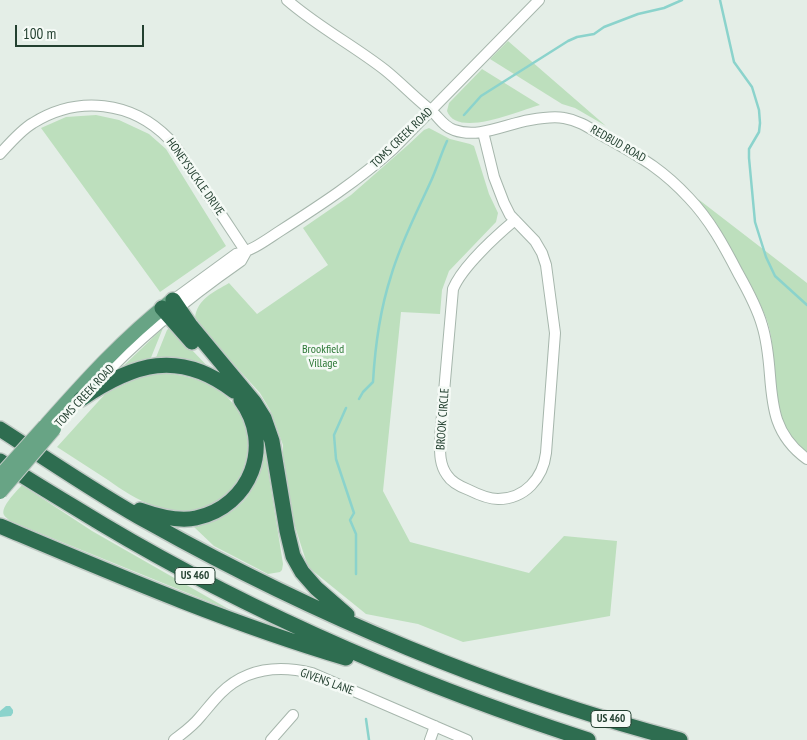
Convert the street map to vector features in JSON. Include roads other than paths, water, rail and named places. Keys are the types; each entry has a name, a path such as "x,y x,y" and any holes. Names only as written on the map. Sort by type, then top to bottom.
{"highway":[{"path":"112,501 153,515 175,519 195,519 214,513 231,502 243,489 252,472 256,451 255,430 249,411 171,308"},
{"path":"171,308 190,325 254,402 264,418 272,441 288,537 297,564 316,588 346,615 371,631"},
{"path":"81,399 101,385 119,376 137,369 162,365 194,370 222,382 234,391"},
{"name":"US 460","path":"0,429 112,501 182,541 274,588 494,682 680,740"},
{"name":"US 460","path":"0,461 98,522 171,564 272,615 401,672 487,706 588,740"},
{"path":"0,526 112,574 199,608 344,658 401,672"}],"main road":[{"name":"TOMS CREEK ROAD","path":"0,492 50,426 110,354 171,308"},
{"name":"TOMS CREEK ROAD","path":"0,476 50,426 81,399"}],"street":[{"name":"REDBUD ROAD","path":"288,0 305,15 385,70 452,130 472,134 538,118 572,119 645,159 664,174 698,208 715,232 752,301 762,323 767,343 771,397 778,424 784,437 807,460"},
{"name":"TOMS CREEK ROAD","path":"81,399 171,308 241,261 246,252 296,221 363,175 393,149 539,0"},
{"name":"HONEYSUCKLE DRIVE","path":"0,154 31,124 53,112 76,106 97,105 133,114 152,124 170,140 246,252"},
{"name":"BROOK CIRCLE","path":"483,132 499,190 510,215 515,220 536,241 544,257 554,318 555,349 546,453 542,469 538,478 527,490 512,496 496,499 480,495 460,486 449,478 441,462 440,438 454,289 458,277 515,220"},
{"name":"GIVENS LANE","path":"174,740 199,719 222,692 235,682 261,671 274,668 312,673 467,740"},
{"path":"271,740 293,715"},
{"path":"430,740 435,726"}],"water":[{"path":"6,706 10,706 13,713 11,716 0,717 0,711"}],"waterway":[{"path":"464,115 481,96 568,41 577,37 594,34 604,27 638,14 664,8 682,0"},
{"path":"720,0 734,62 752,87 759,110 759,132 749,149 755,222 766,257 775,276 807,305"},
{"path":"359,399 373,382 381,315 395,263 447,141"},
{"path":"346,408 334,435 336,459 354,513 350,520 356,534 356,574"},
{"path":"366,719 369,740"}],"park label":[{"name":"Brookfield Village","path":"323,357"}]}
